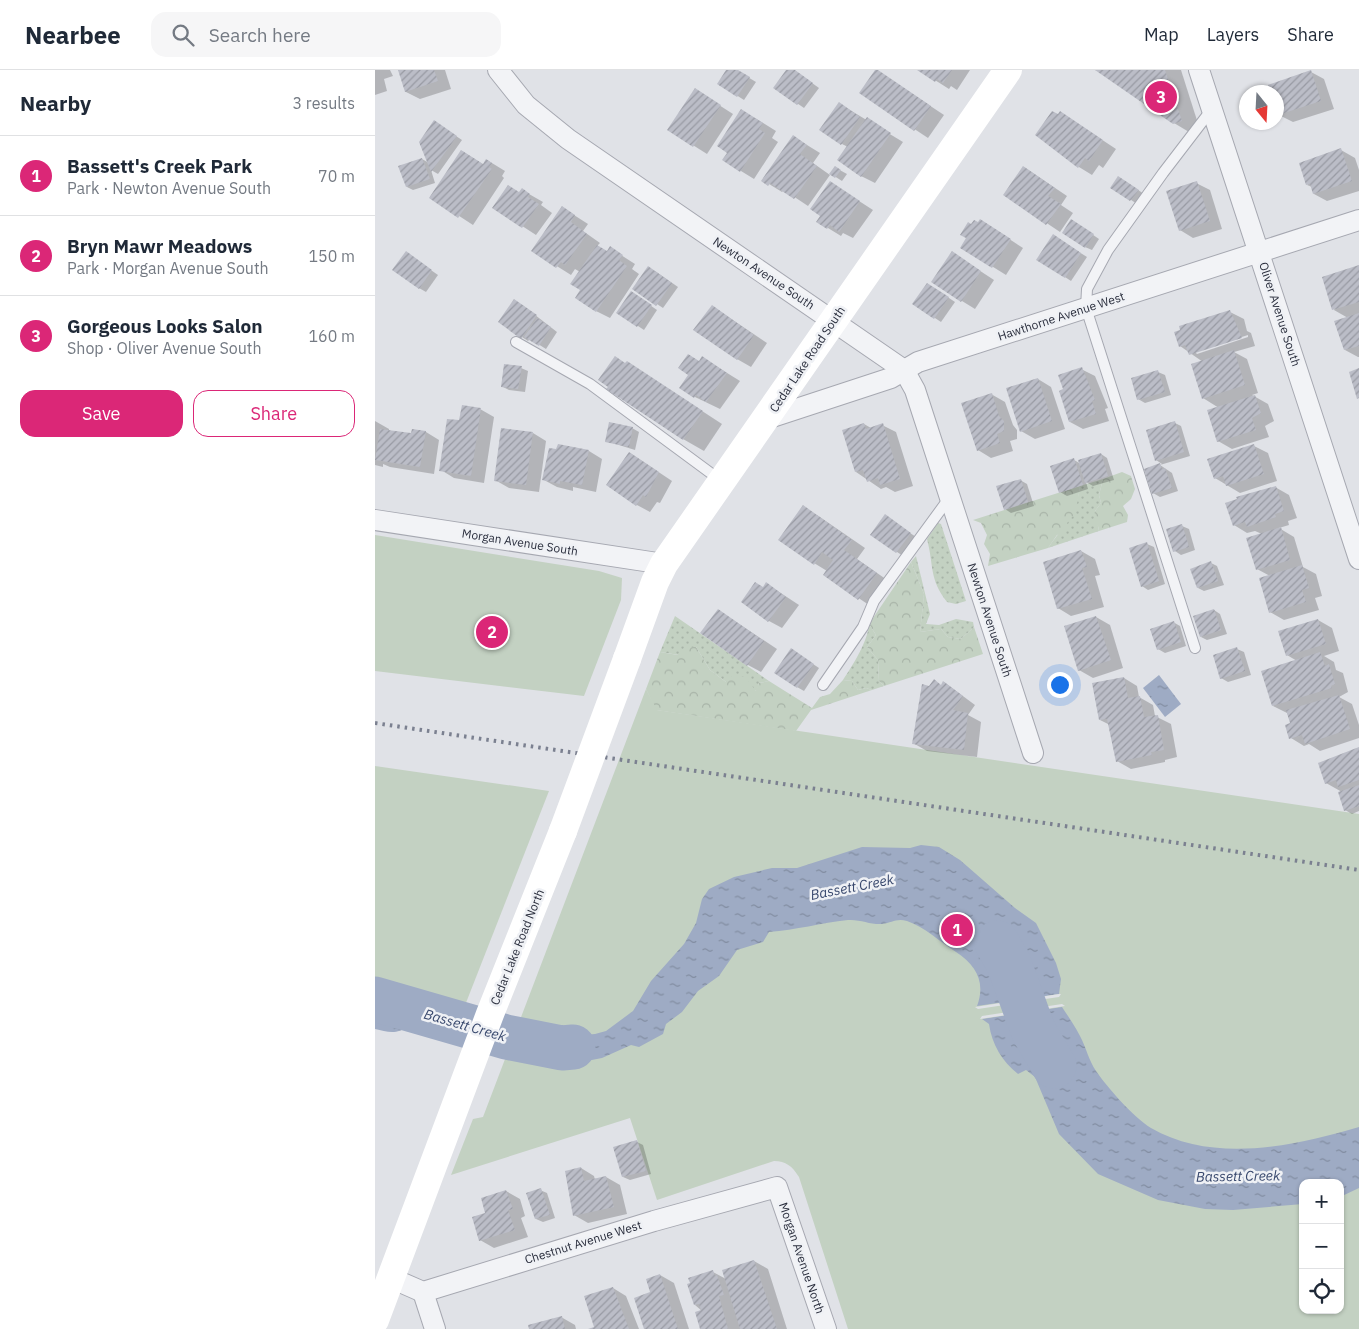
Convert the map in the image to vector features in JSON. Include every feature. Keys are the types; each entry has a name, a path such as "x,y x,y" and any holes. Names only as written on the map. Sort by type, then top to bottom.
{"street":[{"name":"Newton Avenue South","path":"498,70 526,105 568,139 904,370 915,390 1033,753"},
{"name":"Cedar Lake Road South","path":"627,659 655,582 664,564 1008,70"},
{"name":"Oliver Avenue South","path":"1199,70 1359,559"},
{"name":"Hawthorne Avenue West","path":"766,419 891,378 918,362 1359,220"},
{"name":"Morgan Avenue South","path":"375,520 664,564"},
{"name":"Cedar Lake Road North","path":"375,1320 490,1014 563,831 627,659"},
{"name":"Chestnut Avenue West","path":"423,1292 654,1220 777,1188"},
{"name":"Morgan Avenue North","path":"777,1188 826,1329"},
{"path":"391,1278 423,1292 435,1329"}],"lane":[{"path":"1195,648 1085,308 1087,289 1108,250 1212,109"},
{"path":"516,342 590,384 721,481"},
{"path":"823,685 863,627 874,601 950,498"}],"green space":[{"path":"1122,472 1131,476 1135,489 1131,499 1123,506 1128,515 1127,522 1099,531 1098,526 1093,523 1095,511 1101,503 1099,495 1103,479"},
{"path":"1103,479 1099,495 1101,503 1095,511 1099,531 1048,548 1065,526 1072,513 1080,486"},
{"path":"1080,486 1077,506 1067,523 1066,533 1057,535 1048,548 988,566 990,554 984,544 987,535 981,523 973,520"},
{"path":"938,523 941,524 966,601 956,604 947,602 941,594 933,572 927,539"},
{"path":"375,535 599,571 622,578 621,600 584,696 375,671"},
{"path":"916,556 930,614 926,624 939,625 956,619 973,622 974,627 961,639 948,637 941,629 920,632 924,594 911,562"},
{"path":"911,562 924,594 920,632 941,629 948,637 961,639 974,627 983,654 884,686 879,681 878,660 867,647 876,635 869,624"},
{"path":"675,616 769,681 759,683 757,691 726,682 710,670 696,647 679,655 660,652"},
{"path":"869,624 876,635 867,647 878,660 879,681 884,686 872,690 866,688 858,690 852,681 843,680 863,645"},
{"path":"685,647 696,647 710,670 726,682 733,675 745,677 756,691 759,683 769,681 812,708 820,697 830,694 843,680 852,681 858,690 866,688 872,690 811,710 796,731 656,710 646,689 660,652 678,655"},
{"path":"646,689 657,710 1359,814 1359,1329 848,1329 799,1177 788,1165 774,1161 657,1200 630,1118 451,1175 473,1119 483,1117"},
{"path":"375,766 549,791 462,1013 375,988"}],"water":[{"path":"1159,675 1181,704 1165,717 1143,688"},
{"path":"921,845 939,847 960,860 1015,908 1036,923 1056,963 1061,979 1059,994 977,1006 980,997 980,982 974,968 963,957 926,931 903,920 878,924 848,920 769,932 763,942 737,950 719,976 698,991 682,1012 666,1024 663,1034 639,1047 631,1045 602,1058 551,1068 506,1056 519,1024 583,1035 595,1034 606,1031 633,1011 651,981 684,944 696,923 702,899 709,889 734,877 772,868 797,868 862,847 910,848"},
{"path":"375,985 465,1004 451,1042 407,1026 396,1032 375,1029"},
{"path":"1062,1007 1078,1032 1091,1063 1107,1086 1136,1117 1151,1128 1175,1139 1201,1146 1227,1149 1254,1148 1308,1140 1359,1127 1359,1188 1344,1195 1344,1179 1299,1179 1299,1204 1233,1210 1205,1209 1158,1200 1098,1174 1059,1134 1035,1077 1026,1070 1018,1074 1007,1064 995,1046 989,1024 982,1019"}],"pier":[{"path":"1061,994 1059,997 978,1009 975,1007"},
{"path":"1062,1004 1065,1006 980,1019 982,1016"}],"building":[{"path":"398,70 434,70 438,81 405,92"},
{"path":"726,70 738,70 750,77 737,97 717,84"},
{"path":"786,70 795,70 813,83 797,105 773,88"},
{"path":"875,70 878,70 931,106 914,131 859,93"},
{"path":"917,70 952,70 943,83 937,79 935,82"},
{"path":"1095,70 1165,70 1182,121 1173,124"},
{"path":"1311,70 1321,101 1284,113 1284,85 1268,85"},
{"path":"695,88 721,105 693,147 667,130"},
{"path":"839,102 860,117 841,145 819,130"},
{"path":"741,109 763,123 759,129 765,133 740,172 722,160 727,153 717,146"},
{"path":"1052,111 1058,114 1060,111 1103,140 1089,161 1085,158 1078,168 1035,135"},
{"path":"867,117 891,133 861,177 837,160"},
{"path":"434,120 457,136 431,172 419,142"},
{"path":"793,135 807,145 800,154 817,166 794,199 770,183 768,186 761,181"},
{"path":"1341,148 1352,181 1313,194 1310,184 1306,185 1299,163"},
{"path":"461,150 483,164 486,159 492,163 489,167 492,169 458,218 429,198"},
{"path":"422,158 430,179 406,187 398,166"},
{"path":"835,166 841,170 835,178 829,174"},
{"path":"1023,166 1055,188 1048,196 1061,204 1046,225 1003,195"},
{"path":"1118,176 1139,190 1130,201 1110,188"},
{"path":"830,181 860,201 839,232 830,225 827,229 816,222 820,216 810,209"},
{"path":"1197,181 1210,221 1179,231 1166,191"},
{"path":"508,185 519,192 522,188 530,194 528,197 539,204 522,228 492,208"},
{"path":"562,206 575,215 571,222 587,234 565,265 561,262 556,268 531,251"},
{"path":"980,219 1011,239 992,268 960,248 966,238 960,235 968,222 971,224 974,220 978,222"},
{"path":"1071,219 1094,234 1085,248 1062,233"},
{"path":"1053,234 1081,253 1065,278 1036,260"},
{"path":"597,245 607,251 610,246 623,255 619,260 627,266 596,312 575,298 580,290 570,284"},
{"path":"406,251 432,270 419,289 392,270"},
{"path":"952,251 981,271 961,302 931,282"},
{"path":"1359,265 1359,302 1332,310 1322,277"},
{"path":"648,266 672,283 656,306 632,289"},
{"path":"927,283 949,297 934,319 912,304"},
{"path":"631,291 652,305 637,327 616,313"},
{"path":"514,299 537,315 521,339 498,322"},
{"path":"712,305 754,335 737,360 693,330"},
{"path":"1230,310 1242,338 1189,355 1185,345 1179,347 1174,332 1180,330 1179,326"},
{"path":"1359,313 1359,346 1344,350 1334,321"},
{"path":"537,318 551,327 539,346 524,337"},
{"path":"1234,350 1245,385 1202,399 1191,364"},
{"path":"688,354 699,361 702,356 727,373 706,402 696,395 694,398 679,388 688,375 678,368"},
{"path":"615,356 625,363 627,361 703,411 683,440 606,389 608,387 598,380"},
{"path":"504,364 522,366 518,389 501,387"},
{"path":"1082,367 1095,400 1092,401 1096,414 1069,422 1059,391 1063,389 1058,375"},
{"path":"1359,368 1359,398 1357,399 1349,372"},
{"path":"1158,370 1165,392 1137,400 1131,378"},
{"path":"1038,378 1052,421 1020,432 1006,388"},
{"path":"992,393 999,416 1004,421 1004,431 997,434 1000,443 977,451 961,403"},
{"path":"1255,395 1261,413 1252,418 1256,430 1217,442 1207,410"},
{"path":"462,405 481,408 471,476 439,471 447,419 459,420"},
{"path":"1175,421 1184,452 1155,461 1146,430"},
{"path":"609,422 633,427 629,447 605,442"},
{"path":"864,423 866,429 883,423 900,479 880,485 878,478 867,482 863,470 855,472 842,430"},
{"path":"501,428 533,432 526,485 494,481"},
{"path":"380,429 411,433 412,429 426,431 420,467 375,460"},
{"path":"558,444 589,450 582,485 560,481 560,484 542,480 549,448 556,449"},
{"path":"1254,444 1264,474 1226,486 1223,476 1214,479 1207,459"},
{"path":"629,452 659,472 646,497 643,495 636,506 606,485"},
{"path":"1101,453 1108,476 1085,483 1078,460"},
{"path":"1074,458 1083,485 1059,493 1050,466"},
{"path":"1160,463 1162,469 1165,468 1172,488 1152,494 1144,469"},
{"path":"1021,479 1028,502 1004,510 996,486"},
{"path":"1276,486 1284,511 1275,514 1276,517 1247,527 1245,522 1233,526 1225,503 1237,499 1236,497"},
{"path":"803,505 852,540 844,550 877,573 858,600 823,575 833,560 822,552 814,565 778,540"},
{"path":"885,514 911,533 896,553 870,535"},
{"path":"1182,524 1189,547 1173,552 1166,529"},
{"path":"1281,527 1290,560 1256,570 1246,538"},
{"path":"1147,542 1159,581 1141,587 1129,548"},
{"path":"1081,550 1087,567 1082,568 1092,599 1057,609 1043,562"},
{"path":"1211,561 1218,581 1197,588 1190,569"},
{"path":"1302,565 1309,588 1302,590 1306,602 1269,613 1259,578"},
{"path":"755,582 763,587 766,582 786,597 768,622 741,602"},
{"path":"718,609 764,641 747,666 700,633"},
{"path":"1214,609 1221,630 1200,637 1193,616"},
{"path":"1096,616 1111,660 1078,671 1064,626"},
{"path":"1318,619 1326,644 1286,656 1278,631"},
{"path":"1174,621 1181,642 1157,650 1150,629"},
{"path":"1237,647 1245,671 1220,679 1213,655"},
{"path":"791,648 814,664 797,688 774,673"},
{"path":"1320,652 1325,666 1329,664 1335,684 1331,686 1332,688 1272,706 1261,671"},
{"path":"1124,677 1128,698 1140,696 1144,717 1158,715 1164,750 1151,752 1152,755 1116,762 1107,719 1099,720 1092,683"},
{"path":"934,679 941,685 943,681 963,696 953,710 968,713 964,750 912,744 922,684 929,686"},
{"path":"1339,695 1350,729 1305,744 1302,735 1289,739 1285,725 1290,723 1286,710"},
{"path":"1359,747 1359,780 1338,787 1336,780 1325,784 1318,763"},
{"path":"1359,785 1359,806 1344,811 1338,792"},
{"path":"637,1140 646,1171 622,1177 613,1147"},
{"path":"581,1167 584,1181 606,1176 614,1207 573,1216 565,1171"},
{"path":"541,1188 550,1215 535,1219 526,1193"},
{"path":"506,1190 513,1209 508,1210 515,1230 479,1241 472,1217 485,1213 481,1198"},
{"path":"754,1260 777,1329 740,1329 722,1270"},
{"path":"713,1270 715,1276 717,1275 724,1295 719,1296 728,1329 700,1329 695,1312 701,1310 699,1304 694,1305 687,1284 690,1283 688,1278"},
{"path":"660,1274 678,1329 644,1329 634,1298 650,1292 646,1279"},
{"path":"613,1287 629,1329 588,1329 594,1327 584,1296"},
{"path":"562,1316 565,1329 529,1329 528,1325"}],"waterway":[{"name":"Bassett Creek","path":"997,943 1009,964 1033,1030 1054,1066"},
{"name":"Bassett Creek","path":"375,999 506,1037 562,1048 573,1047"}],"railway":[{"path":"375,723 1359,870"}],"place":[{"name":"Gorgeous Looks Salon","path":"1161,97"},
{"name":"Bryn Mawr Meadows","path":"492,632"},
{"name":"Bassett's Creek Park","path":"957,930"}]}
